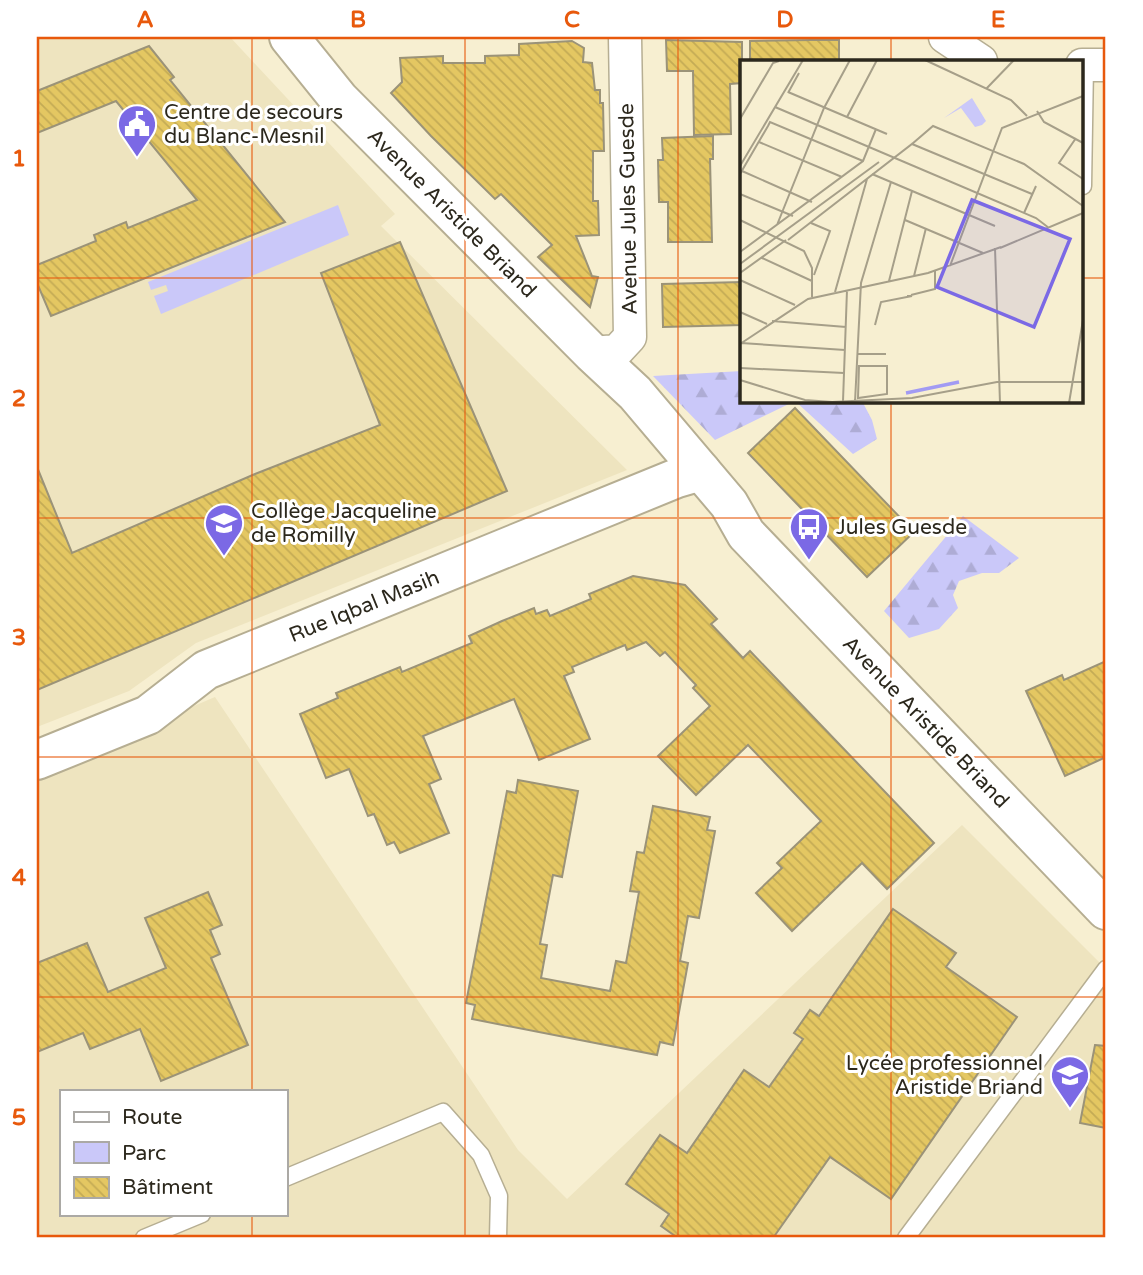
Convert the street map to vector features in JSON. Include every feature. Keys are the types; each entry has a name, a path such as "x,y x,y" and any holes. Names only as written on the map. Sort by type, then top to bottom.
{"street":[{"name":"Avenue Jules Guesde","path":"592,353 617,351 630,337 625,37"},
{"name":"Avenue Aristide Briand","path":"301,41 339,99 592,353 618,408 689,475 712,517 746,534 1106,910"},
{"name":"Rue Iqbal Masih","path":"37,760 148,715 206,670 689,475"}],"lane":[{"path":"1084,171 1091,65"},
{"path":"906,1238 1106,969"},
{"path":"287,1177 443,1112 481,1155 499,1196 498,1238"},
{"path":"144,1238 197,1216"}],"shaded area":[{"name":"Collège Jacqueline de Romilly","path":"37,37 230,37 395,214 381,226 627,470 196,643 129,691 37,727"},
{"path":"215,697 518,1150 567,1199 962,825 1106,969 1106,1238 37,1238 37,773"}],"green space":[{"path":"338,205 349,235 161,314 154,296 168,291 166,285 151,290 148,282"},
{"path":"740,371 740,402 793,402 715,440 653,376"},
{"path":"796,402 863,402 872,420 877,439 853,454"},
{"path":"963,516 1019,558 999,573 982,573 959,581 953,595 958,608 939,629 909,638 884,611"}],"building":[{"path":"666,40 742,42 740,83 730,84 731,134 694,135 693,71 667,71"},
{"path":"839,40 839,60 750,60 750,41"},
{"path":"572,41 584,48 583,62 592,63 595,90 600,90 600,103 603,103 604,151 593,151 593,201 598,201 599,235 576,236 592,276 598,277 590,307 538,257 552,245 501,194 495,199 391,93 402,82 400,58 443,56 443,63 485,63 485,56 519,55 519,44"},
{"path":"149,46 174,77 170,80 285,222 51,316 37,283 37,265 96,241 94,235 126,222 128,228 197,200 116,101 37,133 37,91"},
{"path":"713,136 713,159 710,159 712,242 668,242 668,202 659,202 658,160 663,160 662,138"},
{"path":"400,242 507,491 37,690 37,467 72,553 255,474 380,425 321,273"},
{"path":"740,282 740,325 663,327 662,284"},
{"path":"795,408 914,532 867,577 748,453"},
{"path":"633,576 685,585 717,619 711,624 743,658 750,651 934,843 887,889 862,863 792,931 756,893 782,868 777,863 821,821 748,745 696,795 658,756 710,706 693,688 696,685 665,652 660,656 646,642 627,650 625,645 572,667 574,672 564,676 590,739 539,760 514,699 423,736 441,779 429,784 449,833 400,853 394,842 387,845 374,814 368,816 349,769 326,778 300,714 338,698 336,693 400,667 402,672 472,643 469,636 502,621 534,608 536,614 547,610 550,616 591,599 589,594"},
{"path":"1106,661 1106,757 1065,776 1026,691 1062,675 1064,680"},
{"path":"518,780 578,791 562,877 553,875 540,944 547,945 541,978 610,991 616,961 626,963 639,892 630,891 637,852 644,853 653,806 710,817 707,830 715,831 699,918 688,916 680,961 688,963 673,1045 660,1042 657,1055 472,1019 475,1005 466,1003 507,791 516,793"},
{"path":"208,892 222,925 210,930 220,954 211,958 248,1045 161,1081 140,1029 90,1049 83,1033 37,1052 37,963 87,943 108,992 166,968 145,918"},
{"path":"893,909 956,953 946,967 1017,1017 891,1199 830,1157 773,1238 678,1238 661,1226 669,1214 626,1184 660,1135 687,1153 744,1070 769,1087 803,1039 794,1033 810,1010 819,1016"},
{"path":"1095,1045 1106,1046 1106,1128 1080,1123"}],"place":[{"name":"Centre de secours du Blanc-Mesnil","path":"137,158"},
{"name":"Collège Jacqueline de Romilly","path":"224,557"},
{"name":"Jules Guesde","path":"809,561"},
{"name":"Lycée professionnel Aristide Briand","path":"1070,1109"}]}
